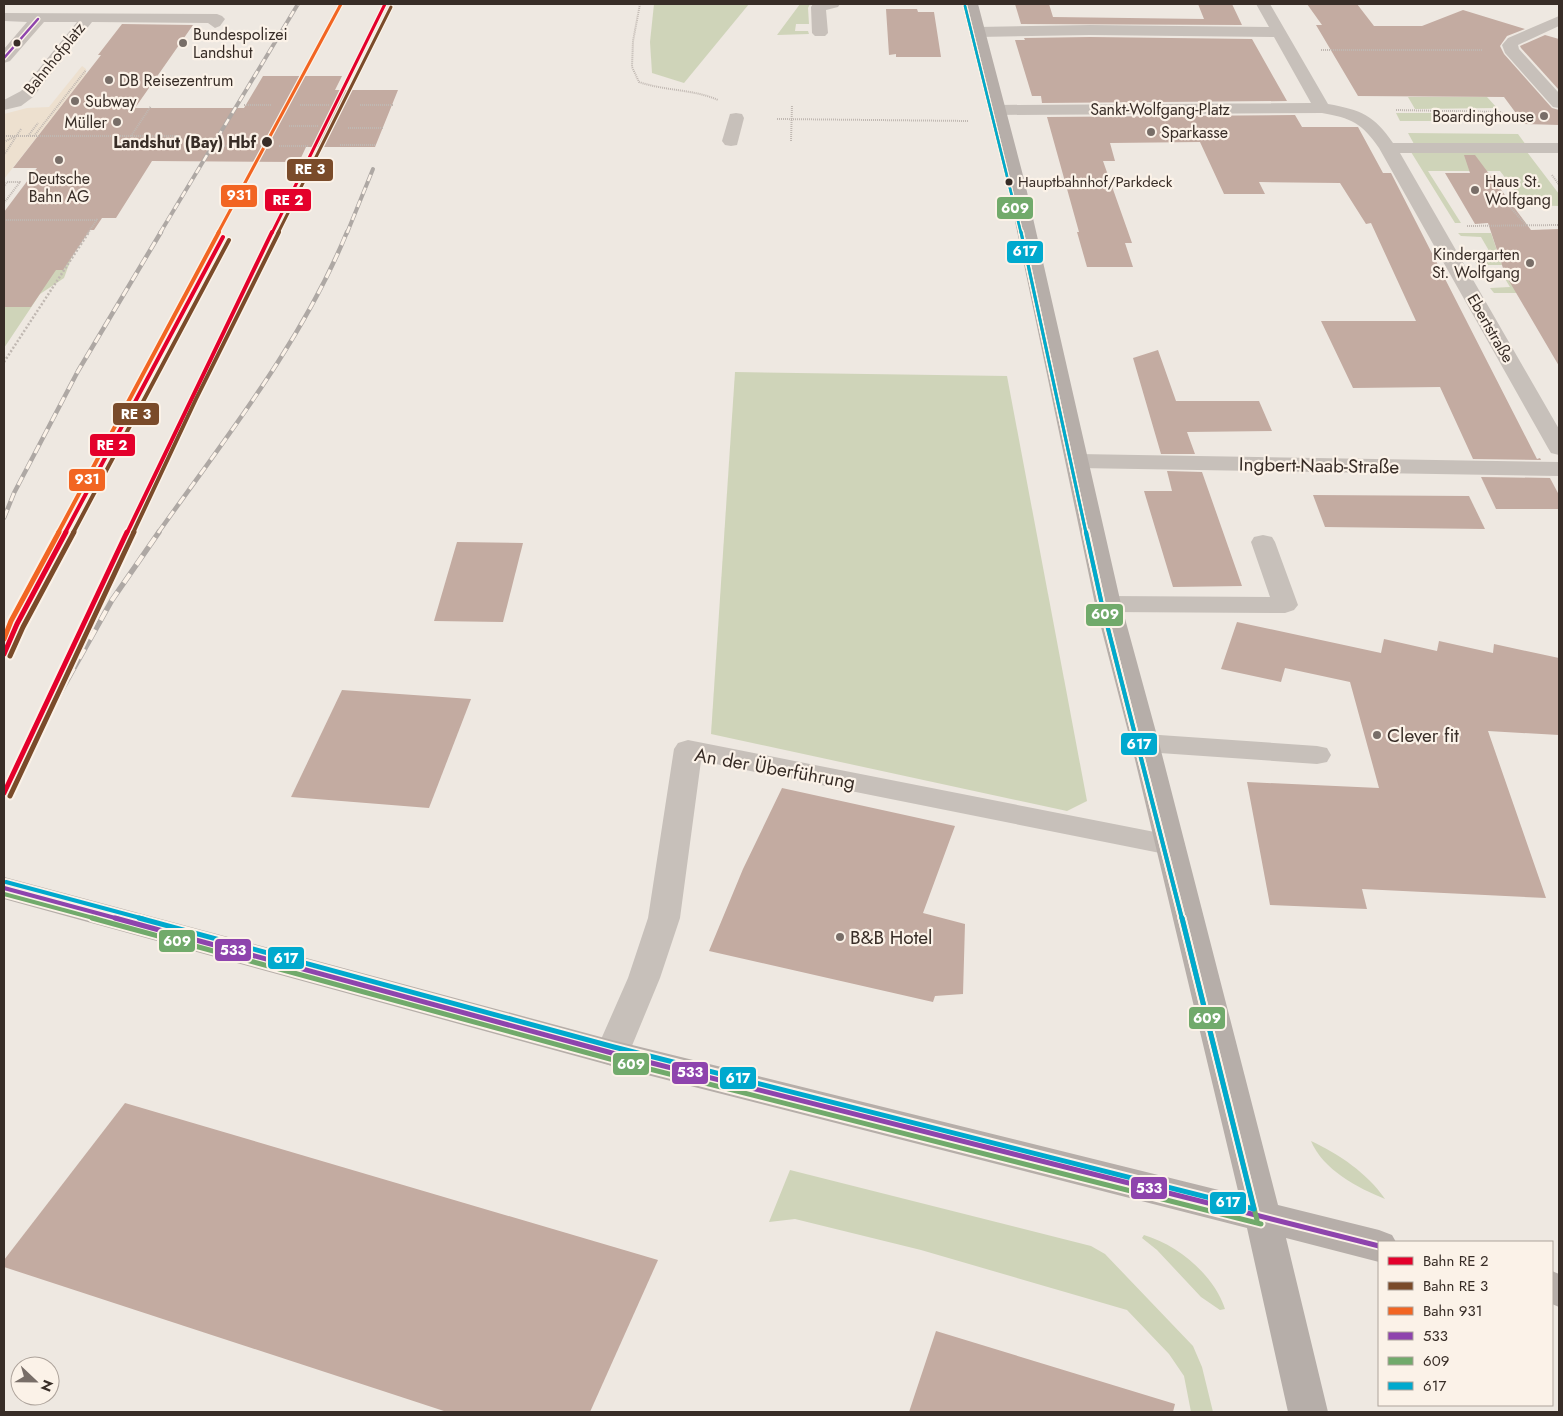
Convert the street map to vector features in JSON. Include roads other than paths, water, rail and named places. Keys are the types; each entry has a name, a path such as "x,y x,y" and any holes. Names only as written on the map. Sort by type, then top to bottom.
{"main road":[{"path":"971,4 978,32 986,115 1016,183 1108,604 1145,742 1263,1218 1308,1412"},
{"path":"4,888 612,1053 1378,1246"}],"street":[{"path":"5,17 32,4"},
{"path":"820,33 818,7 833,4"},
{"path":"1263,4 1322,108"},
{"name":"Bahnhofplatz","path":"5,17 87,19"},
{"path":"4,58 38,19"},
{"path":"87,19 217,19 215,22"},
{"name":"Bahnhofplatz","path":"4,105 15,102 27,94 87,19"},
{"path":"1559,21 1510,45 1511,50 1559,103"},
{"path":"978,32 1090,30 1285,41"},
{"name":"Sankt-Wolfgang-Platz","path":"986,115 1322,108 1361,116 1376,130"},
{"path":"732,141 736,118"},
{"name":"Ebertstraße","path":"1376,130 1433,226 1559,448"},
{"path":"1388,148 1559,148"},
{"name":"Ingbert-Naab-Straße","path":"1078,461 1559,469"},
{"path":"1108,604 1285,605 1263,542"},
{"path":"1145,742 1317,755"},
{"name":"An der Überführung","path":"612,1053 644,978 664,918 688,749 1170,845"}],"railway":[{"path":"160,233 298,4"},
{"path":"347,233 373,169"},
{"path":"4,518 14,493 78,371 161,232"},
{"path":"158,533 236,425 285,350 329,273 347,232"},
{"path":"4,793 112,600 159,532"}],"rail line":[{"name":"931","path":"4,639 11,621 341,4"}],"place":[{"name":"Bundespolizei Landshut","path":"183,43"},
{"name":"DB Reisezentrum","path":"109,80"},
{"name":"Subway","path":"75,101"},
{"name":"Boardinghouse","path":"1544,116"},
{"name":"Müller","path":"117,122"},
{"name":"Sparkasse","path":"1151,132"},
{"name":"Landshut (Bay) Hbf","path":"267,142"},
{"name":"Deutsche Bahn AG","path":"59,160"},
{"name":"Hauptbahnhof/Parkdeck","path":"1009,182"},
{"name":"Haus St. Wolfgang","path":"1475,190"},
{"name":"Kindergarten St. Wolfgang","path":"1530,263"},
{"name":"Clever fit","path":"1377,735"},
{"name":"B&B Hotel","path":"840,937"}]}
